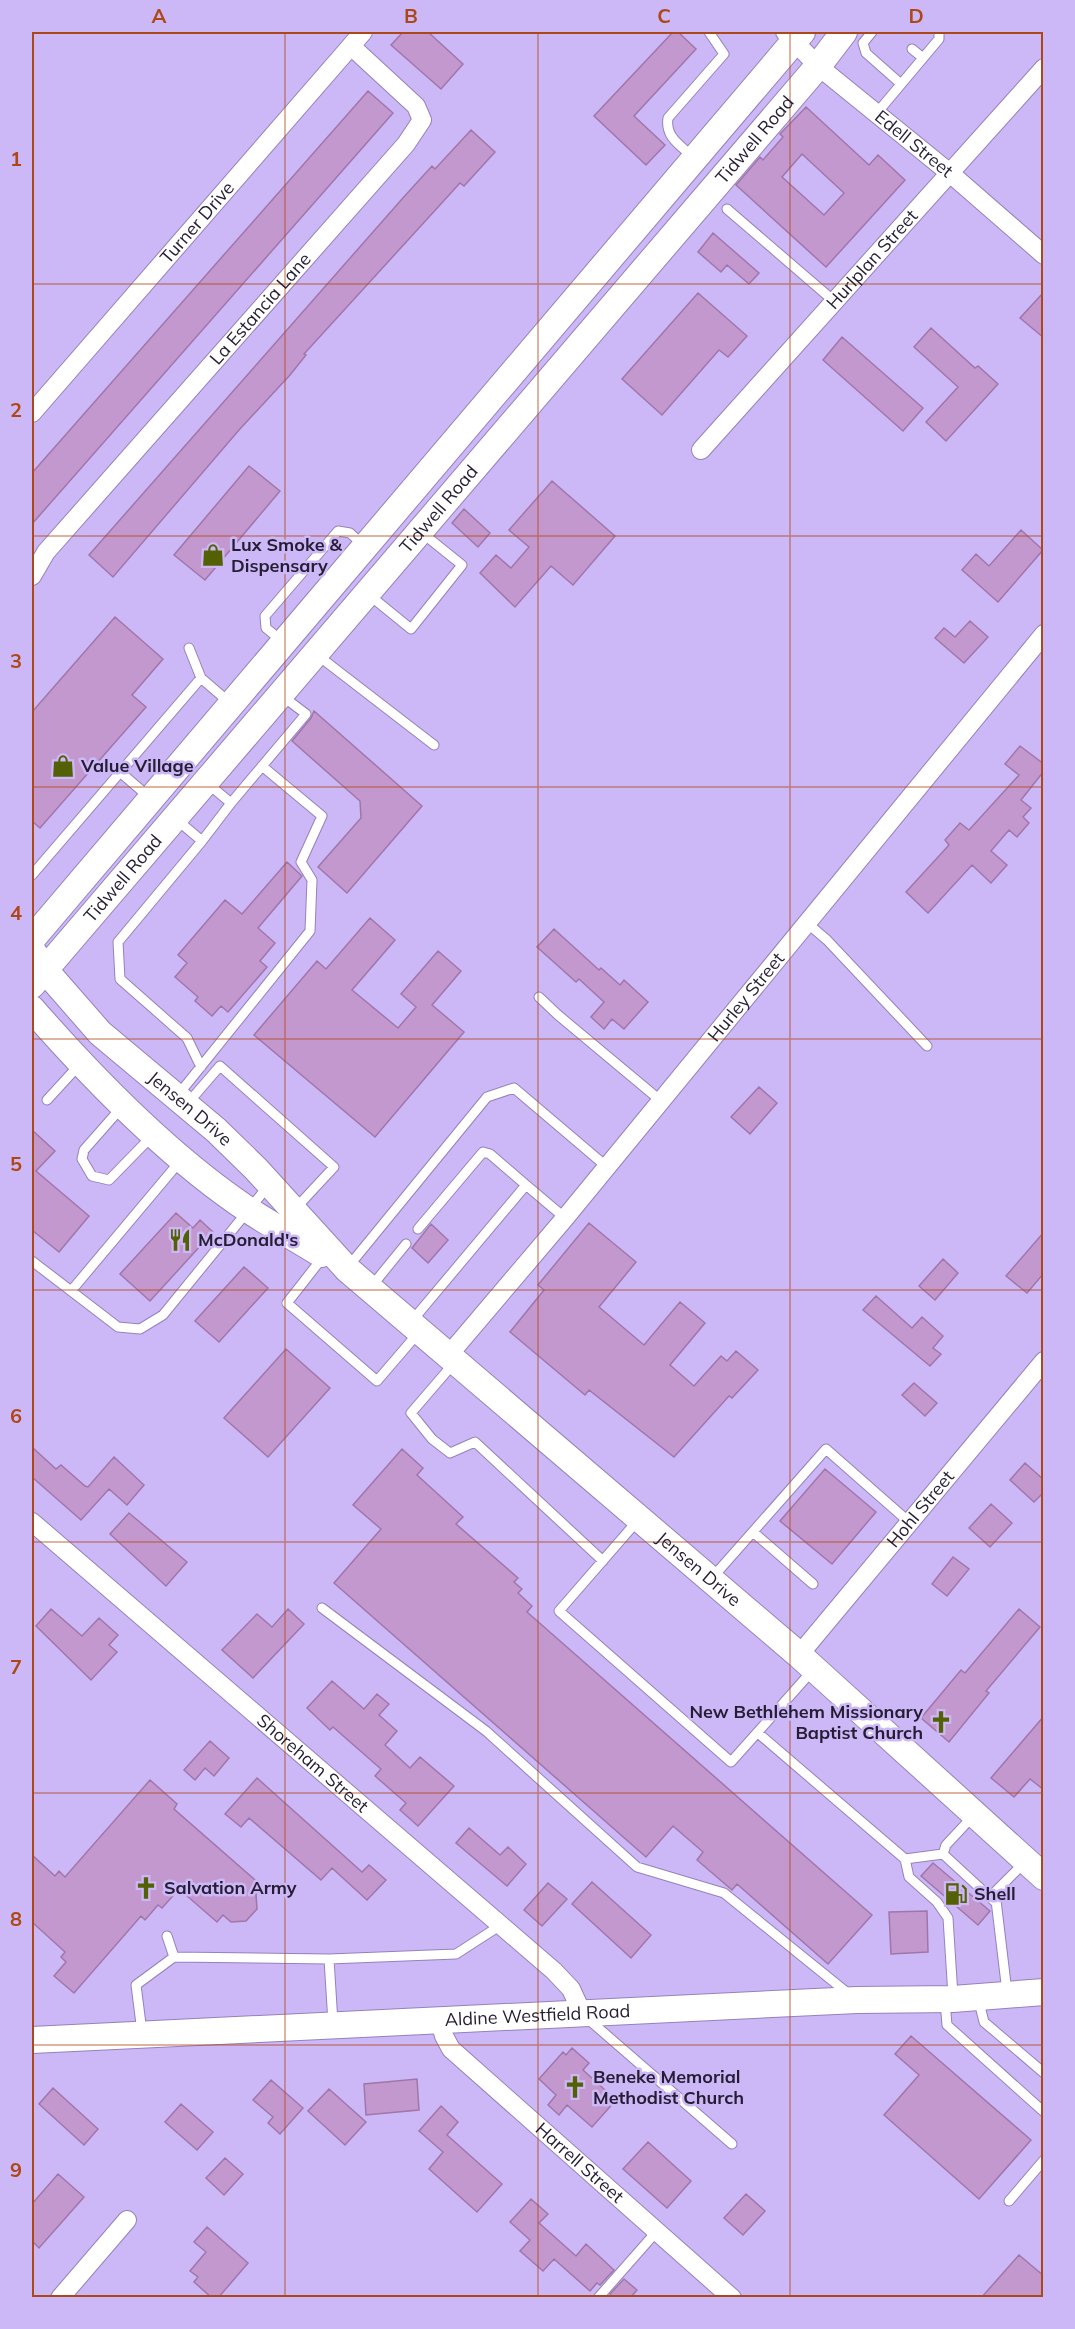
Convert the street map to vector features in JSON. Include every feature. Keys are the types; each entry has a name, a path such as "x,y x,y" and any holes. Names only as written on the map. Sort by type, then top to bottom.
{"main road":[{"name":"Tidwell Road","path":"36,968 174,818 818,66 844,32"},
{"name":"Tidwell Road","path":"32,939 635,230 794,34"},
{"path":"635,230 661,249"},
{"path":"499,390 522,411"},
{"path":"366,547 389,565"},
{"path":"237,698 272,702"},
{"path":"151,798 174,818"},
{"name":"Jensen Drive","path":"36,968 100,1033 240,1153 347,1269 369,1289 806,1662 1035,1869"},
{"name":"Jensen Drive","path":"32,1009 80,1064 182,1159 249,1210 347,1269"},
{"name":"Aldine Westfield Road","path":"32,2040 856,2000 958,1998 1044,1992"}],"street":[{"name":"Turner Drive","path":"32,412 363,32"},
{"name":"Edell Street","path":"794,34 818,66 951,174 1044,255"},
{"name":"La Estancia Lane","path":"32,576 46,552 406,144 422,120 416,106 351,46"},
{"name":"Hurlplan Street","path":"701,450 1044,69"},
{"name":"Hurley Street","path":"451,1360 1044,634"},
{"name":"Hohl Street","path":"806,1662 909,1522 1044,1361"},
{"name":"Shoreham Street","path":"32,1522 501,1925 571,1989 582,2013"},
{"name":"Harrell Street","path":"440,2021 451,2049 732,2298"},
{"path":"60,2298 127,2220"}],"lane":[{"path":"695,158 671,137 666,129 668,118 724,54 709,32"},
{"path":"872,32 863,43 866,53 901,84"},
{"path":"876,114 939,39 939,32"},
{"path":"912,49 923,58"},
{"path":"727,210 835,302"},
{"path":"366,592 411,629 462,566 419,530"},
{"path":"189,648 201,678 237,698"},
{"path":"315,653 434,745"},
{"path":"32,875 201,678"},
{"path":"201,1067 187,1038 120,980 118,942 306,714 272,702"},
{"path":"182,1101 201,1067 310,931 312,880 301,862 322,816 262,766"},
{"path":"120,772 151,798"},
{"path":"205,782 231,803"},
{"path":"174,818 202,841"},
{"path":"32,857 40,865"},
{"path":"807,923 827,940 927,1046"},
{"path":"539,997 558,1016 661,1101"},
{"path":"47,1100 80,1064"},
{"path":"182,1101 220,1066 334,1167 293,1211"},
{"path":"347,1269 488,1097 514,1088 607,1167"},
{"path":"123,1104 84,1150 82,1159 92,1176 109,1180 155,1134"},
{"path":"418,1229 483,1152 490,1154 566,1218"},
{"path":"71,1291 182,1159"},
{"path":"32,1261 118,1327 140,1329 163,1315 269,1185"},
{"path":"324,1255 287,1303 377,1381 414,1328 526,1185"},
{"path":"369,1289 406,1244"},
{"path":"451,1360 411,1413 432,1439 450,1453 475,1442 603,1561"},
{"path":"711,1580 826,1449 909,1522"},
{"path":"640,1518 559,1611 731,1762 758,1733 806,1662"},
{"path":"753,1532 813,1584"},
{"path":"322,1608 486,1731 637,1867 724,1893 856,2000"},
{"path":"758,1733 904,1860 909,1876 936,1902 948,1918 958,1998 947,2025 1044,2112"},
{"path":"943,1854 946,1845 974,1814"},
{"path":"904,1860 943,1854"},
{"path":"943,1854 994,1901"},
{"path":"1007,1994 994,1901 995,1892 1035,1869"},
{"path":"142,2035 136,1985 174,1957 329,1959 456,1954 501,1925"},
{"path":"167,1936 174,1957"},
{"path":"329,1959 333,2026"},
{"path":"958,1998 1044,2073"},
{"path":"582,2013 732,2144"},
{"path":"1008,2200 1044,2160"},
{"path":"598,2298 657,2231"}],"building":[{"path":"403,32 428,32 463,64 441,89 391,45"},
{"path":"673,32 678,32 696,49 634,116 665,145 646,165 594,116"},
{"path":"368,91 393,113 32,524 32,473"},
{"path":"806,107 869,165 878,155 905,180 826,267 736,185 760,157 763,160 783,137 780,134","holes":["802,154 844,193 824,215 782,177"]},
{"path":"471,130 495,152 464,186 460,183 304,354 306,355 290,375 239,430 113,577 89,555 402,199 432,166 435,169"},
{"path":"713,233 759,273 749,284 727,265 721,272 698,252"},
{"path":"1044,292 1044,338 1020,318"},
{"path":"698,293 747,336 728,357 719,350 662,415 622,379"},
{"path":"931,328 975,368 978,366 998,384 946,441 926,422 958,387 914,347"},
{"path":"842,337 923,408 903,431 823,360"},
{"path":"249,466 280,491 205,580 174,555"},
{"path":"552,481 615,536 573,585 551,566 515,607 480,573 496,555 511,568 529,547 509,530"},
{"path":"464,509 490,533 478,547 452,523"},
{"path":"1021,530 1043,550 998,602 962,570 976,554 989,566"},
{"name":"Value Village","path":"115,617 163,659 132,695 146,707 40,828 32,821 32,712"},
{"path":"970,621 988,637 964,663 935,638 944,628 955,637"},
{"path":"314,711 422,806 347,893 318,867 361,818 360,801 292,741"},
{"path":"1020,746 1044,764 1044,771 1021,800 1031,808 1023,817 1029,823 1017,837 1009,830 991,851 1007,865 991,883 972,865 928,913 906,892 949,845 945,840 960,823 969,830 1019,775 1005,764"},
{"path":"287,862 302,876 258,928 275,943 260,961 267,967 228,1012 221,1006 212,1016 195,1001 198,997 175,977 187,963 178,955 225,900 242,914"},
{"path":"370,918 395,940 352,990 398,1028 416,1007 401,994 438,951 461,971 432,1005 464,1032 375,1137 254,1035 317,961 326,969"},
{"path":"554,929 599,970 601,968 620,985 624,980 648,1002 624,1029 612,1019 604,1029 591,1017 604,1002 579,979 576,982 537,947"},
{"path":"759,1087 777,1103 750,1134 731,1117"},
{"path":"32,1130 55,1151 36,1171 89,1216 59,1252 32,1230"},
{"path":"176,1213 193,1228 200,1220 213,1232 150,1301 120,1274"},
{"path":"589,1223 636,1262 599,1307 644,1345 680,1302 705,1323 670,1365 694,1386 721,1356 727,1361 736,1351 758,1370 732,1398 729,1396 674,1457 589,1390 585,1395 510,1332 544,1290 538,1285"},
{"path":"431,1224 448,1240 428,1263 412,1248"},
{"path":"1044,1232 1044,1273 1027,1293 1006,1276"},
{"path":"943,1259 958,1273 935,1300 919,1286"},
{"path":"244,1267 268,1288 219,1342 195,1321"},
{"path":"876,1296 912,1328 922,1317 943,1336 933,1348 941,1354 930,1366 863,1310"},
{"path":"286,1349 330,1388 268,1457 224,1418"},
{"path":"914,1383 937,1403 925,1416 902,1395"},
{"path":"32,1447 56,1469 61,1465 85,1486 88,1487 114,1457 144,1485 127,1505 109,1489 81,1520 32,1477"},
{"path":"402,1449 423,1468 417,1475 463,1517 456,1524 518,1578 514,1582 522,1589 518,1593 532,1606 527,1612 872,1915 828,1964 737,1884 732,1890 697,1860 703,1852 673,1826 646,1857 334,1583 381,1529 353,1505"},
{"path":"1025,1463 1044,1480 1044,1492 1034,1502 1010,1480"},
{"path":"825,1469 876,1512 832,1564 780,1521"},
{"path":"991,1504 1012,1523 990,1547 969,1528"},
{"path":"129,1513 187,1562 166,1586 110,1534"},
{"path":"953,1557 969,1569 947,1596 932,1584"},
{"path":"51,1609 82,1636 99,1618 118,1635 109,1645 117,1652 91,1680 36,1626"},
{"path":"288,1609 304,1624 253,1678 222,1650 257,1614 272,1627"},
{"path":"1019,1609 1040,1627 986,1691 989,1693 949,1742 921,1718 961,1670 965,1673"},
{"path":"332,1681 364,1709 377,1694 389,1704 379,1715 397,1731 385,1745 410,1768 420,1757 454,1786 418,1826 400,1810 406,1803 375,1776 381,1769 333,1727 330,1730 307,1708"},
{"path":"1044,1716 1044,1790 1030,1779 1014,1797 991,1778"},
{"path":"210,1741 229,1758 214,1776 205,1768 195,1780 184,1770"},
{"path":"257,1778 362,1872 369,1865 386,1880 367,1900 332,1868 321,1880 249,1818 241,1827 225,1814"},
{"name":"Salvation Army","path":"150,1780 177,1804 174,1809 262,1886 256,1894 257,1909 246,1921 231,1922 223,1915 217,1922 179,1889 162,1908 158,1905 145,1920 141,1916 74,1993 54,1976 66,1962 61,1957 65,1952 32,1922 32,1855 55,1876 59,1871 65,1877"},
{"path":"469,1828 500,1855 508,1847 526,1864 507,1886 456,1843"},
{"name":"Shell","path":"933,1863 990,1911 978,1925 921,1876"},
{"path":"592,1882 651,1935 631,1958 572,1904"},
{"path":"548,1883 567,1899 542,1926 524,1910"},
{"path":"927,1911 928,1952 891,1954 889,1912"},
{"path":"911,2036 1031,2140 979,2199 884,2115 919,2075 895,2054"},
{"name":"Beneke Memorial Methodist Church","path":"572,2048 589,2063 583,2070 616,2100 592,2127 567,2105 559,2115 548,2105 556,2095 539,2079 563,2052 566,2055"},
{"path":"417,2079 419,2110 366,2115 364,2084"},
{"path":"271,2080 303,2108 280,2134 268,2123 273,2117 253,2100"},
{"path":"53,2088 98,2129 84,2145 39,2104"},
{"path":"329,2089 366,2122 345,2145 308,2111"},
{"path":"181,2104 213,2132 197,2150 165,2122"},
{"path":"441,2106 458,2122 447,2135 502,2184 477,2212 429,2169 443,2152 419,2131"},
{"path":"648,2142 691,2181 667,2208 623,2169"},
{"path":"225,2158 243,2174 224,2195 206,2178"},
{"path":"58,2174 84,2197 39,2248 32,2241 32,2204"},
{"path":"746,2194 765,2211 743,2235 724,2218"},
{"path":"531,2199 548,2214 539,2223 576,2256 586,2244 614,2270 600,2285 597,2283 590,2291 554,2259 543,2271 520,2251 530,2240 510,2222"},
{"path":"207,2227 248,2263 218,2298 212,2298 194,2282 198,2277 190,2271 206,2252 194,2242"},
{"path":"1019,2255 1044,2276 1044,2298 981,2298"},
{"path":"624,2279 637,2290 630,2298 613,2298 610,2294"}],"place":[{"name":"Lux Smoke & Dispensary","path":"213,555"},
{"name":"Value Village","path":"63,766"},
{"name":"McDonald's","path":"180,1240"},
{"name":"New Bethlehem Missionary Baptist Church","path":"941,1722"},
{"name":"Salvation Army","path":"146,1888"},
{"name":"Shell","path":"956,1894"},
{"name":"Beneke Memorial Methodist Church","path":"575,2087"}]}
